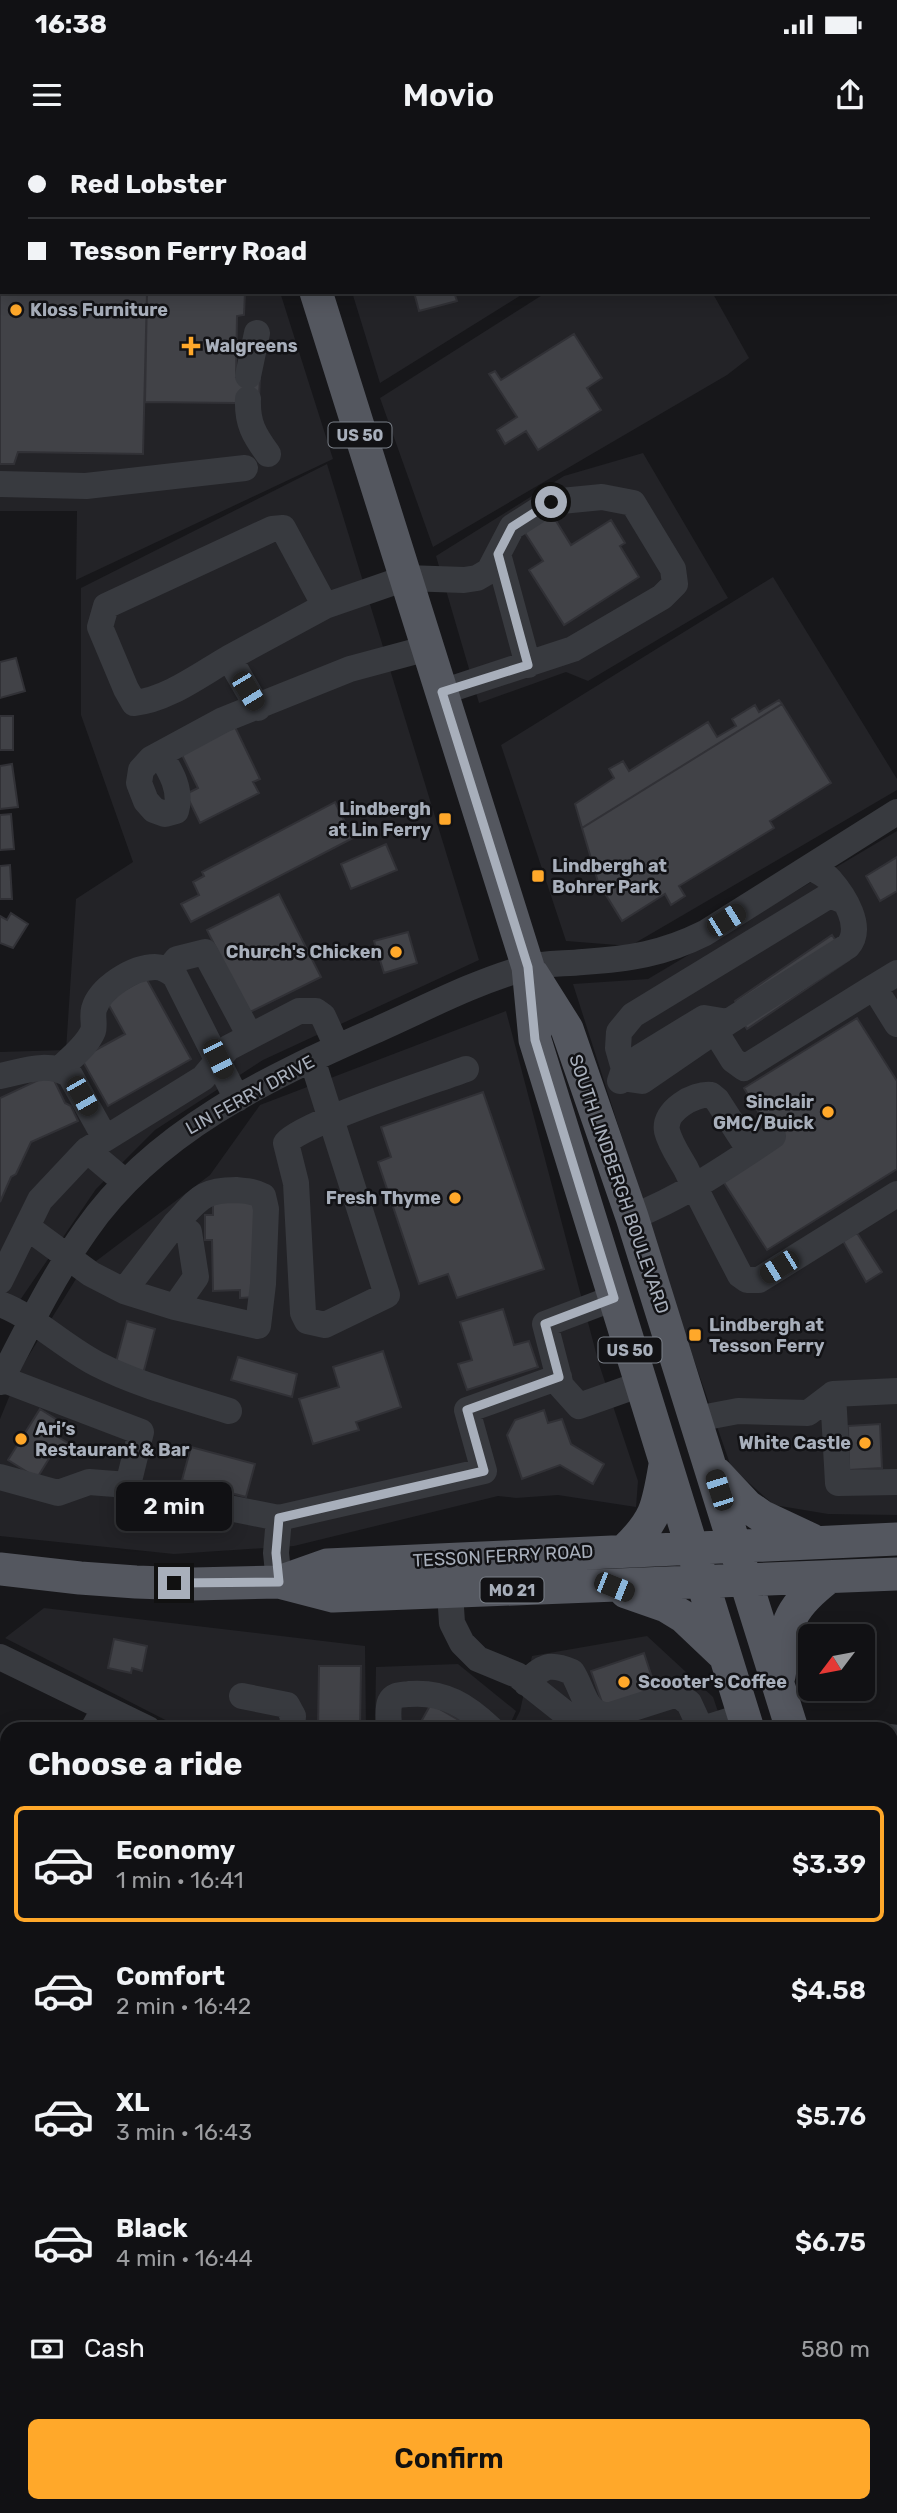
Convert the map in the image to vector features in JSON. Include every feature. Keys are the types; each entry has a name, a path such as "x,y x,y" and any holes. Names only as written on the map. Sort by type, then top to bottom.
{"main road":[{"name":"SOUTH LINDBERGH BOULEVARD","path":"317,294 528,967 535,1040 746,1722"},
{"name":"SOUTH LINDBERGH BOULEVARD","path":"528,967 567,1029 632,1217 790,1722"},
{"path":"624,1551 644,1532 654,1515 666,1463"},
{"path":"712,1470 747,1506 763,1517 817,1543"},
{"name":"TESSON FERRY ROAD","path":"279,1582 327,1565 897,1539"},
{"name":"TESSON FERRY ROAD","path":"0,1569 136,1581 279,1582 333,1596 897,1574"},
{"path":"778,1685 787,1630 796,1606 829,1577"},
{"path":"614,1587 666,1606 684,1617 725,1656"}],"street":[{"path":"257,333 247,410 253,435 268,454"},
{"path":"0,484 86,486 245,468"},
{"path":"325,607 283,528 272,529 106,606 100,627 134,703 144,702 173,690 325,607 406,578 477,578 489,571 512,527 551,502 602,497 633,503 673,569 675,584 662,597 573,649 442,692"},
{"path":"498,554 528,665"},
{"path":"160,754 223,720 350,669 428,648"},
{"path":"229,658 258,708"},
{"name":"LIN FERRY DRIVE","path":"1,1380 31,1321 86,1229 125,1182 174,1138 237,1099 312,1059 478,983 528,967 622,959 668,949 705,933 897,812"},
{"path":"588,1093 624,1080 642,1081 855,939 855,923 844,901 828,878 810,867"},
{"path":"624,1080 618,1048 619,1032 633,1015 830,895 844,901"},
{"path":"668,949 688,982"},
{"path":"168,971 177,959 205,952 250,1036"},
{"path":"60,1069 93,1031 94,1009 103,993 130,974 155,967 175,976 237,1099"},
{"path":"721,1027 733,1060 744,1068 897,973"},
{"path":"874,987 897,1024"},
{"path":"0,1280 40,1200 96,1144 203,1078 228,1048 299,1012 316,1011 323,1016 337,1047"},
{"path":"312,1059 331,1119 387,1295 325,1325 307,1321 303,1313 296,1183 286,1143 291,1137 331,1119 466,1069"},
{"path":"0,1076 46,1067 60,1069 70,1076 96,1144 125,1182"},
{"path":"750,1151 711,1095 700,1095 670,1113 667,1120 667,1131 740,1275 751,1281 759,1280 893,1204"},
{"path":"632,1217 662,1206 774,1136"},
{"path":"26,1227 92,1274 124,1291 175,1307 258,1326 263,1284 266,1209 263,1196 256,1192 222,1190 206,1193 175,1224 124,1291"},
{"path":"175,1224 189,1232 196,1278 175,1307"},
{"path":"614,1298 545,1324 561,1386 579,1406 641,1384"},
{"path":"0,1304 97,1364 146,1384 229,1411"},
{"path":"169,1496 279,1518 484,1471 467,1410 559,1377"},
{"path":"0,1477 58,1493 89,1482 128,1485 141,1432 1,1380"},
{"path":"696,1419 738,1410 808,1413 833,1394 897,1391"},
{"path":"833,1394 838,1483 897,1482"},
{"path":"279,1518 276,1553 279,1582"},
{"path":"450,1592 453,1623 461,1643 478,1659 517,1675 575,1722"},
{"path":"0,1657 99,1718 117,1722"},
{"path":"526,1683 539,1670 551,1665 572,1672 585,1703 601,1716 677,1694 689,1703 698,1722"},
{"path":"389,1722 389,1703 393,1698 418,1693 457,1701 484,1722"},
{"path":"242,1696 287,1705 293,1716 293,1722"}],"shaded area":[{"path":"0,294 281,294 333,459 76,580 77,511 0,511"},
{"path":"353,294 523,294 380,383"},
{"path":"544,294 713,294 749,358 727,375 433,547 380,398"},
{"path":"643,453 728,598 588,681 566,672 479,703 436,556 564,476"},
{"path":"327,464 479,960 263,1060 155,1130 96,1189 16,1306 0,1298 0,1052 66,1050 76,899 133,862 81,715 81,588"},
{"path":"773,577 897,779 897,790 630,946 566,941 501,745"},
{"path":"897,831 897,1515 828,1514 774,1505 731,1467 682,1325 573,984 648,979"},
{"path":"506,1011 599,1364 638,1481 636,1507 558,1495 516,1498 498,1496 294,1546 174,1554 0,1536 0,1419 21,1368 79,1274 210,1175 260,1105"},
{"path":"44,1608 365,1646 366,1722 169,1722 5,1638"},
{"path":"647,1636 713,1697 722,1722 514,1722 520,1711 532,1656"},
{"path":"458,1664 516,1711 511,1722 375,1722 376,1667"}],"building":[{"path":"0,294 147,294 143,454 18,452 14,464 0,464"},
{"name":"Walgreens","path":"147,294 245,294 244,315 237,316 236,377 260,377 259,399 235,403 145,402"},
{"path":"415,294 455,294 457,301 419,311"},
{"path":"574,334 602,378 587,388 601,410 538,450 526,431 505,444 497,430 517,417 489,374 495,371 501,380"},
{"path":"548,508 571,545 611,520 625,543 620,546 639,577 564,625 529,570 543,561 520,525"},
{"path":"16,658 25,691 0,698 0,662"},
{"path":"779,700 782,704 582,828 575,804 614,778 609,769 623,761 629,771 708,722 717,737 736,726 732,719 755,705 759,712"},
{"path":"782,704 831,783 770,821 774,828 679,886 685,896 671,905 665,894 622,921 598,882 582,828"},
{"path":"0,716 13,716 13,750 0,750"},
{"path":"235,727 260,779 253,782 259,793 200,823 186,794 198,788 181,753"},
{"path":"12,764 18,807 0,809 0,766"},
{"path":"335,802 353,838 191,922 181,904 199,895 193,882 204,876 202,872"},
{"path":"11,814 14,849 0,850 0,815"},
{"path":"386,844 397,870 351,889 341,864"},
{"path":"897,857 897,891 880,901 866,876"},
{"path":"10,865 12,899 0,899 0,866"},
{"path":"279,894 321,977 248,1013 207,930"},
{"path":"11,913 28,924 13,948 0,943 0,916 7,920"},
{"name":"Church's Chicken","path":"408,932 417,963 384,973 374,941"},
{"path":"832,935 849,960 747,1029 735,1010 739,1007 735,1001"},
{"path":"146,978 191,1059 108,1106 81,1058 125,1034 106,1000"},
{"name":"Sinclair GMC/Buick","path":"857,1018 897,1081 897,1169 767,1250 721,1178 777,1143 744,1088"},
{"path":"51,1074 65,1103 71,1106 78,1121 31,1142 0,1202 0,1098"},
{"name":"Fresh Thyme","path":"483,1092 544,1269 457,1298 448,1274 419,1284 378,1162 391,1157 381,1127"},
{"path":"213,1199 255,1199 256,1297 240,1298 240,1290 213,1291 212,1240 205,1240 205,1215 213,1215"},
{"path":"857,1233 882,1272 866,1282 843,1241"},
{"path":"503,1309 514,1345 529,1341 538,1367 467,1390 458,1364 472,1360 460,1322"},
{"path":"127,1321 155,1329 143,1374 115,1366"},
{"path":"383,1351 401,1407 356,1422 359,1430 313,1444 299,1399 339,1387 333,1367"},
{"path":"238,1357 297,1374 292,1397 231,1380"},
{"path":"40,1409 62,1423 55,1435 68,1443 62,1453 55,1449 37,1478 8,1460"},
{"path":"544,1410 548,1423 562,1419 571,1444 604,1464 593,1484 560,1465 522,1479 507,1435 515,1420"},
{"name":"White Castle","path":"880,1424 882,1468 849,1470 848,1426"},
{"path":"191,1447 255,1464 246,1497 182,1480"},
{"path":"114,1639 147,1646 142,1671 132,1668 131,1673 108,1668"},
{"name":"Scooter's Coffee","path":"644,1653 657,1693 605,1711 591,1671"},
{"path":"319,1666 361,1666 360,1722 318,1722"},
{"path":"431,1704 462,1722 421,1722"}],"place":[{"name":"Kloss Furniture","path":"16,310"},
{"name":"Walgreens","path":"191,346"},
{"name":"Lindbergh at Lin Ferry","path":"445,819"},
{"name":"Lindbergh at Bohrer Park","path":"538,876"},
{"name":"Church's Chicken","path":"396,952"},
{"name":"Sinclair GMC/Buick","path":"828,1112"},
{"name":"Fresh Thyme","path":"455,1198"},
{"name":"Lindbergh at Tesson Ferry","path":"695,1335"},
{"name":"Ari’s Restaurant & Bar","path":"21,1439"},
{"name":"White Castle","path":"865,1443"},
{"name":"Scooter's Coffee","path":"624,1682"}],"route":[{"path":"174,1583 279,1582 276,1553 279,1518 484,1471 467,1410 559,1377 545,1324 614,1298 535,1040 528,967 442,692 528,665 498,554 512,527 551,502"}]}
